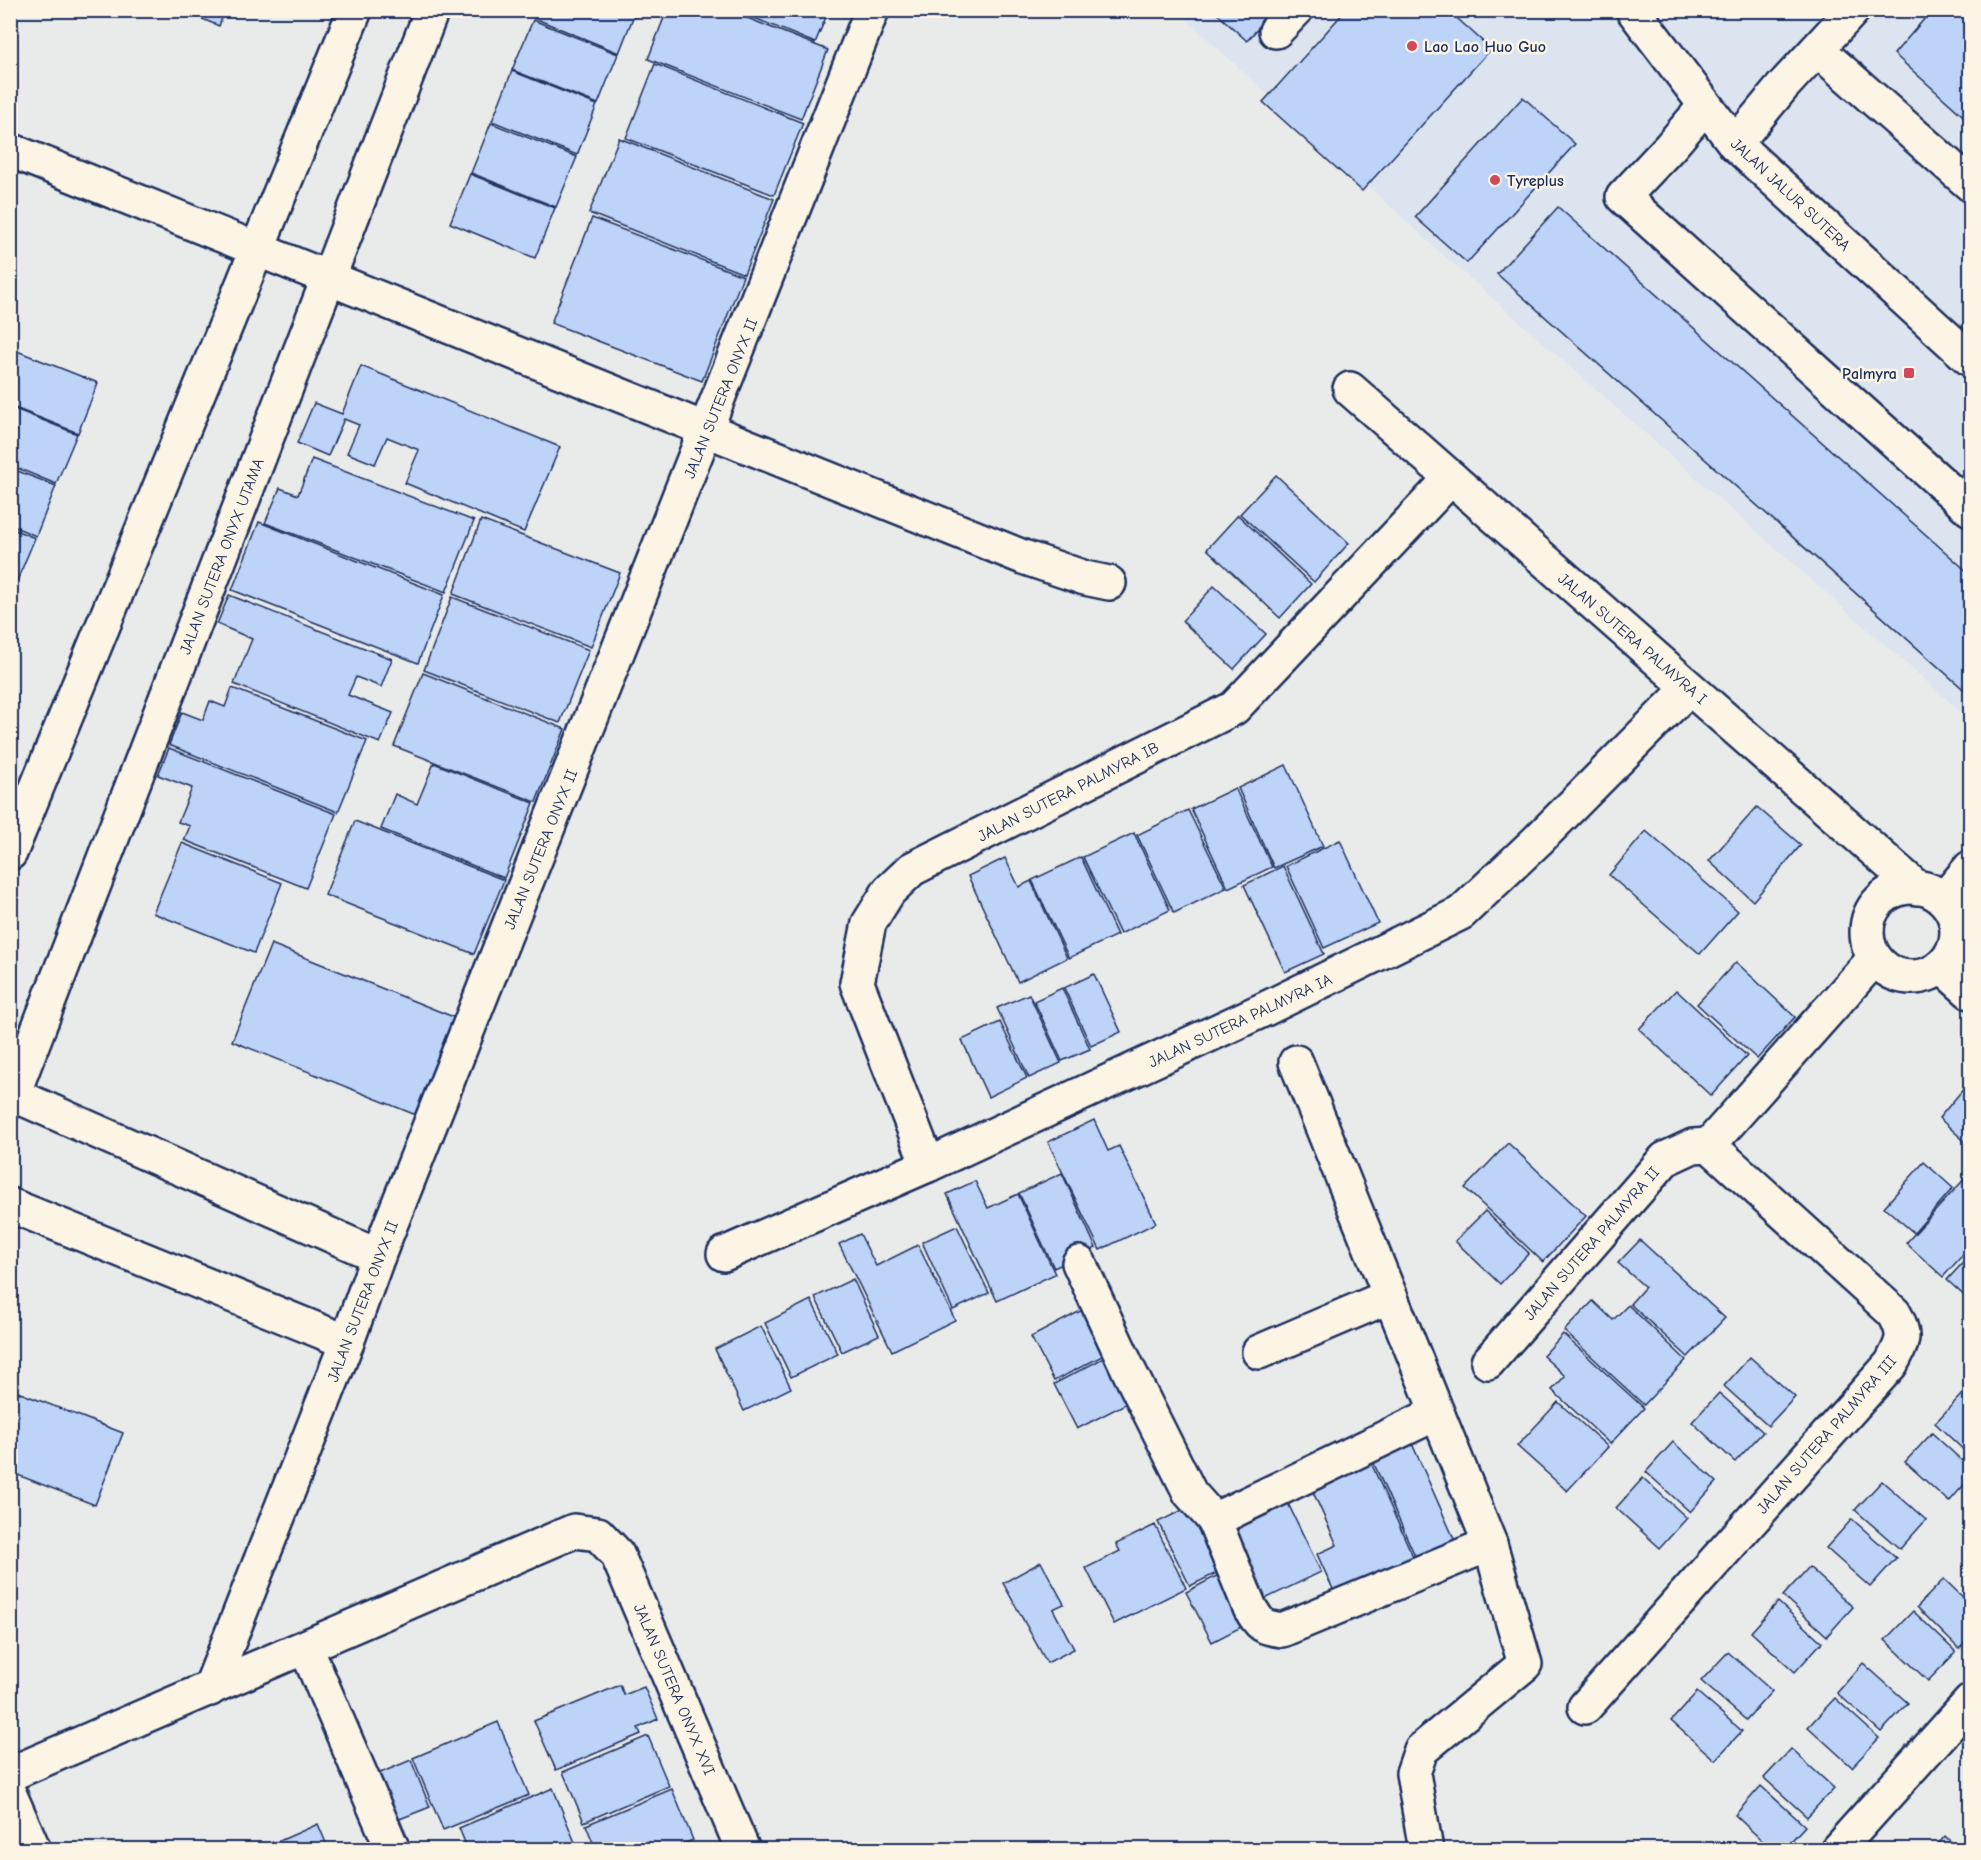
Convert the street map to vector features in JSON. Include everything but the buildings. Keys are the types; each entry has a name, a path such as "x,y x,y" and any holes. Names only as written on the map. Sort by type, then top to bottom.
{"street":[{"path":"10,853 355,10"},
{"name":"JALAN SUTERA ONYX UTAMA","path":"12,1096 432,10"},
{"name":"JALAN SUTERA ONYX II","path":"210,1689 347,1342 378,1256 872,10"},
{"name":"JALAN JALUR SUTERA","path":"1633,10 1735,144 1971,359"},
{"path":"1735,144 1783,86 1853,10"},
{"path":"1818,50 1971,184"},
{"path":"1706,106 1623,197 1971,509"},
{"path":"10,150 1023,557 1085,578 1109,583"},
{"name":"JALAN SUTERA PALMYRA I","path":"1350,389 1689,687 1946,906"},
{"name":"JALAN SUTERA PALMYRA IB","path":"928,1165 857,983 869,923 890,891 912,869 1234,708 1451,478"},
{"name":"JALAN SUTERA PALMYRA IA","path":"724,1254 928,1165 1265,1009 1461,913 1538,840 1689,687"},
{"path":"1946,906 1971,868"},
{"path":"1903,887 1946,906 1957,926 1957,941 1951,955 1942,967 1928,974 1914,978 1899,976 1886,969 1875,958 1869,945 1867,930 1870,916 1878,903 1889,893 1903,887"},
{"path":"1709,1145 1875,958"},
{"path":"1942,967 1971,992"},
{"path":"1296,1062 1490,1544 1525,1664 1420,1750 1413,1773 1426,1850"},
{"path":"12,1096 378,1256"},
{"name":"JALAN SUTERA PALMYRA II","path":"1488,1362 1665,1159 1693,1146 1709,1145"},
{"name":"JALAN SUTERA PALMYRA III","path":"1585,1707 1891,1364 1901,1345 1902,1327 1894,1313 1709,1145"},
{"path":"10,1205 347,1342"},
{"path":"1079,1263 1130,1373 1190,1493 1214,1520 1250,1608 1265,1628 1282,1630 1490,1544"},
{"path":"1259,1352 1390,1296"},
{"path":"1214,1520 1437,1413"},
{"name":"JALAN SUTERA ONYX XVI","path":"306,1647 574,1531 598,1534 617,1554 743,1850"},
{"path":"10,1774 306,1647 393,1850"},
{"path":"1837,1850 1971,1702"},
{"path":"10,1795 34,1850"}],"shaded area":[{"path":"1177,11 1970,11 1970,720 1440,252"}],"place":[{"name":"Lao Lao Huo Guo","path":"1412,46"},
{"name":"Tyreplus","path":"1495,180"},
{"name":"Palmyra","path":"1909,373"}]}
